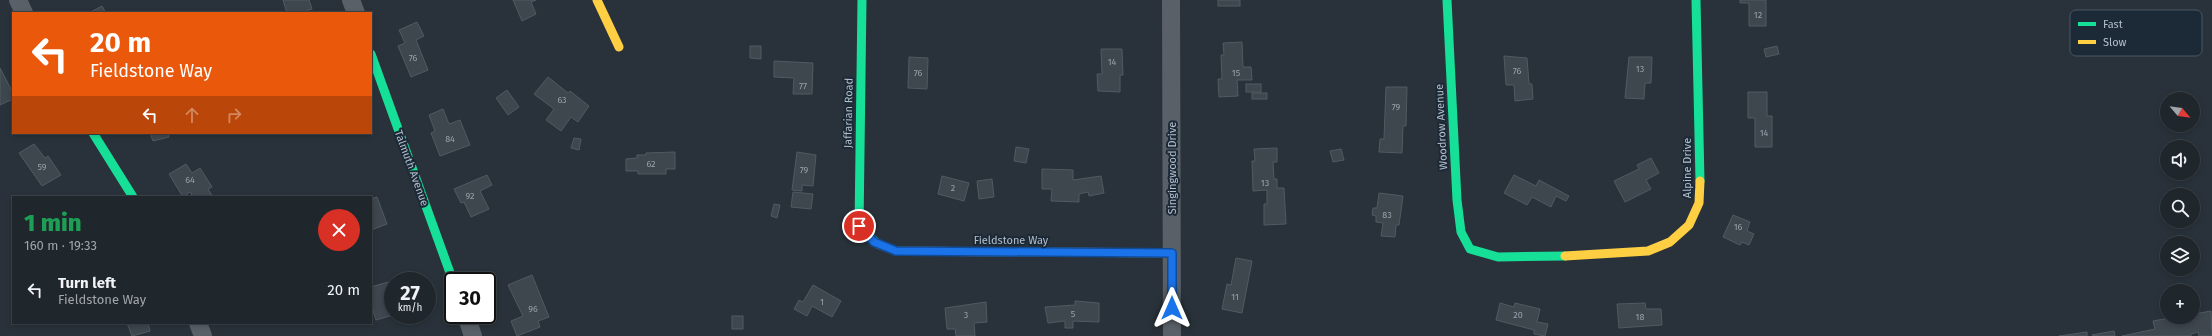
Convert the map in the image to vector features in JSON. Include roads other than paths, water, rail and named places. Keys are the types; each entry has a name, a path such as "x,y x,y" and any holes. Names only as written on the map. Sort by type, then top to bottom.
{"street":[{"path":"18,0 24,12"},
{"path":"351,0 356,12"},
{"path":"597,0 619,47"},
{"name":"Jaffarian Road","path":"859,226 862,0"},
{"name":"Singingwood Drive","path":"1171,0 1172,336"},
{"name":"Woodrow Avenue","path":"1447,0 1457,200 1461,232 1470,249"},
{"name":"Alpine Drive","path":"1470,249 1498,257 1637,253 1660,247 1670,242 1689,225 1699,203 1700,188 1696,0"},
{"name":"Talmuth Avenue","path":"372,57 450,272"},
{"path":"94,134 132,196"},
{"name":"Fieldstone Way","path":"859,226 874,242 896,251 1172,253"},
{"path":"198,324 203,336"},
{"path":"469,324 473,336"}]}
